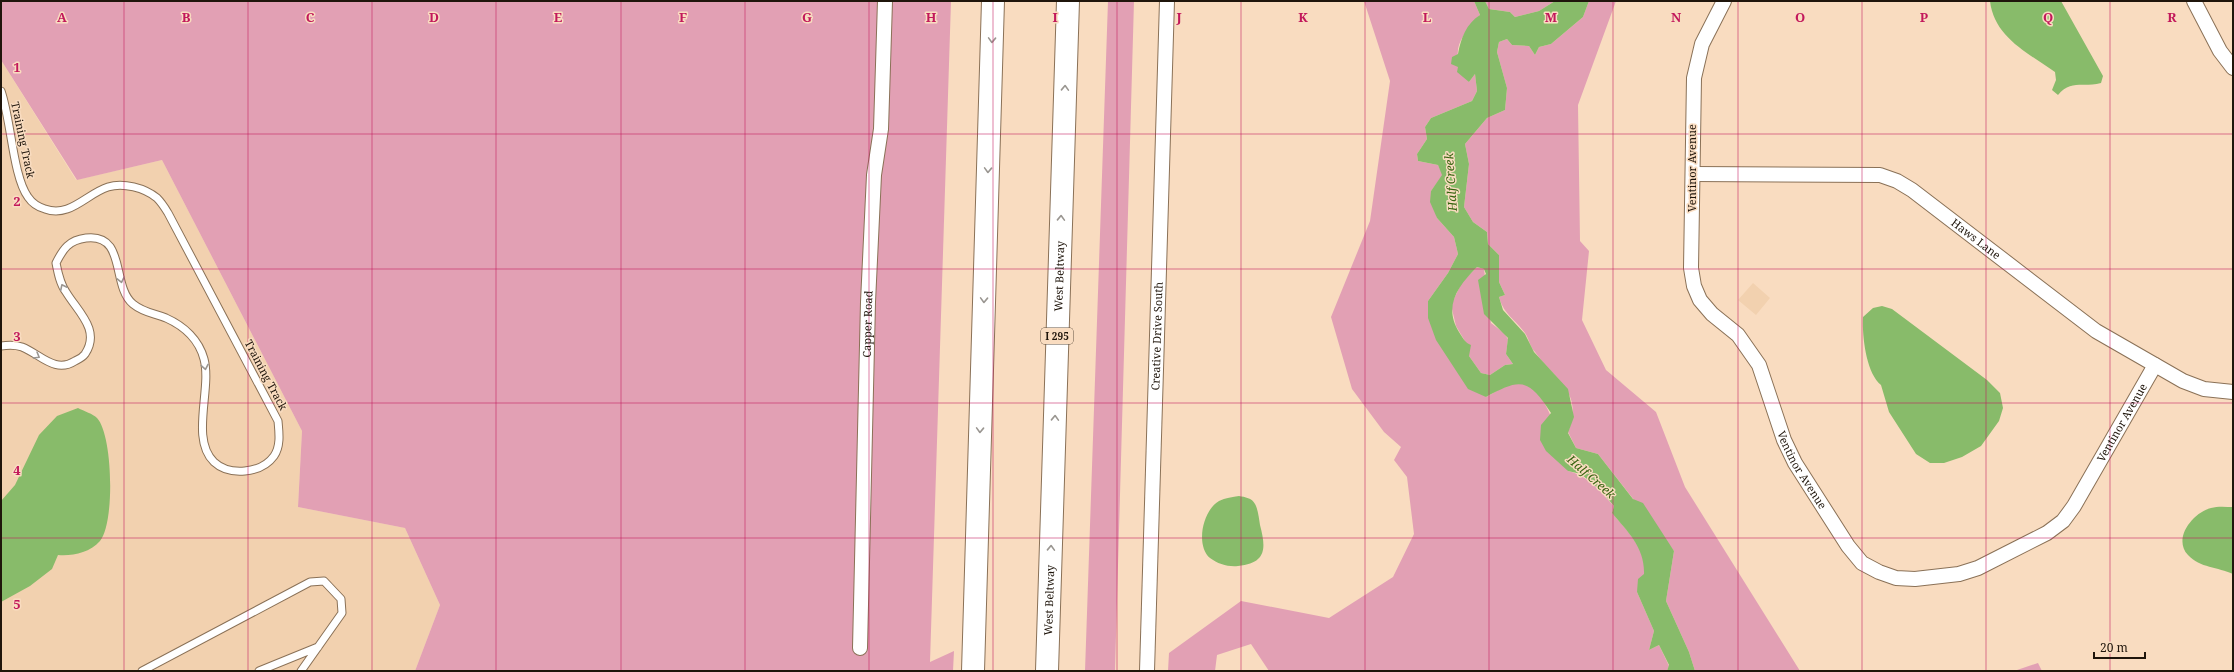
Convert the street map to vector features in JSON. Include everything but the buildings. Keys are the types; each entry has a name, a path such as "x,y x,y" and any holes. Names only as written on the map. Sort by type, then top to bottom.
{"highway":[{"path":"973,671 993,1"},
{"name":"West Beltway","path":"1047,671 1068,1"}],"street":[{"name":"Capper Road","path":"860,648 868,294 874,175 881,129 885,1"},
{"name":"Creative Drive South","path":"1147,671 1167,1"},
{"name":"Ventinor Avenue","path":"1724,1 1702,44 1694,78 1692,104 1693,174 1691,268 1694,286 1700,300 1712,314 1738,335 1749,349 1766,381 1784,440 1794,464 1848,546 1862,563 1879,572 1896,578 1915,579 1965,572 1978,568 2040,536 2063,521 2074,506 2155,365"},
{"path":"2194,1 2220,51 2233,68"},
{"name":"Haws Lane","path":"1693,174 1880,175 1897,181 1912,190 2096,331 2183,381 2204,389 2233,392"}],"lane":[{"name":"Training Track","path":"1,92 20,182 28,197 38,206 53,212 67,210 108,187 126,186 141,189 157,198 168,213 278,421 280,440 274,456 260,467 243,472 226,469 214,462 206,449 202,436 207,374 203,358 196,341 184,328 166,318 144,312 132,303 123,289 115,253 105,241 89,238 76,239 64,248 56,264 59,278 65,292 87,320 91,334 89,347 83,357 72,363 60,366 48,362 22,347 8,345 1,346"},
{"path":"142,671 310,582 324,581 341,599 342,614 301,671"},
{"path":"259,671 318,647"}],"shaded area":[{"path":"1,1 951,1 930,662 954,651 953,671 415,671 440,605 405,528 298,507 302,431 162,160 77,180 1,60"},
{"path":"1108,1 1134,1 1115,671 1085,671"},
{"path":"1364,1 1474,1 1480,15 1466,31 1459,46 1458,54 1459,62 1469,82 1475,74 1477,91 1472,101 1431,118 1425,127 1427,139 1417,154 1418,161 1438,165 1443,175 1431,191 1437,218 1454,237 1458,254 1448,273 1428,301 1486,397 1515,383 1530,386 1539,394 1546,406 1557,434 1568,471 1588,480 1614,506 1612,513 1635,541 1643,558 1645,567 1644,575 1637,592 1654,631 1649,650 1659,645 1669,666 1667,671 1269,671 1251,644 1217,655 1215,671 1168,671 1169,653 1241,601 1329,618 1393,577 1414,534 1407,477 1394,460 1401,447 1384,432 1352,389 1331,317 1370,221 1390,81"},
{"path":"1485,1 1555,1 1539,11 1515,17 1510,12 1489,9"},
{"path":"1589,1 1616,1 1578,105 1580,241 1589,251 1582,320 1606,370 1656,412 1685,487 1800,671 1695,671 1689,652 1666,601 1674,551 1598,454 1576,448 1568,432 1573,407 1570,397 1559,380 1533,350 1525,333 1501,303 1499,297 1505,295 1499,282 1499,255 1488,244 1487,232 1473,222 1464,207 1469,164 1465,144 1487,118 1505,110 1507,88 1497,52 1499,42 1507,39 1512,45 1529,46 1535,55 1539,47 1551,44 1583,17"},
{"path":"1,60 76,180 162,160 302,431 298,507 405,528 440,605 415,671 1,671"},
{"path":"1477,267 1484,269 1491,323 1504,333 1508,339 1506,354 1513,364 1505,365 1490,375 1481,373 1469,356 1466,343 1456,326 1451,305 1462,282"},
{"path":"1753,283 1770,298 1756,315 1738,300"},
{"path":"2038,663 2042,671 2014,671"}],"water":[{"name":"Half Creek","path":"1474,1 1485,1 1489,9 1510,12 1515,17 1539,11 1555,1 1589,1 1583,17 1551,44 1539,47 1535,55 1529,46 1512,45 1507,39 1499,42 1497,52 1507,88 1505,110 1487,118 1465,144 1469,164 1464,207 1473,222 1487,232 1488,244 1499,255 1499,282 1505,295 1499,297 1503,310 1525,334 1534,352 1568,389 1574,417 1568,433 1576,448 1598,454 1633,499 1643,503 1674,551 1666,601 1689,652 1695,671 1667,671 1669,665 1659,645 1649,650 1654,631 1637,592 1638,579 1644,574 1644,565 1639,548 1612,513 1614,506 1601,491 1581,474 1568,471 1546,451 1540,440 1541,425 1551,413 1543,401 1530,388 1523,385 1516,384 1486,397 1468,389 1436,340 1428,318 1428,301 1448,273 1458,254 1454,237 1437,218 1430,202 1431,191 1442,175 1438,165 1418,161 1417,154 1427,139 1425,127 1431,118 1472,101 1477,91 1475,74 1469,82 1457,72 1458,67 1451,64 1452,57 1458,54 1465,32 1471,23 1480,15","holes":["1477,267 1484,269 1486,274 1478,280 1484,314 1508,338 1506,354 1513,364 1505,365 1490,375 1481,373 1469,356 1471,345 1466,342 1459,332 1454,323 1452,314 1455,297 1459,289"]},
{"path":"1990,1 2061,1 2103,76 2101,83 2073,85 2063,90 2058,95 2052,90 2056,80 2055,72 2024,51 2005,34 1998,25 1993,14"},
{"path":"1882,306 1892,309 1987,380 2000,393 2003,408 1999,421 1981,446 1962,457 1944,463 1930,463 1916,454 1889,412 1881,385 1876,379 1868,363 1864,344 1863,317 1873,308"},
{"path":"78,408 97,418 102,427 106,442 109,460 110,499 105,531 100,541 86,551 69,555 58,555 52,569 30,586 1,602 1,501 15,485 39,435 57,416"},
{"path":"1239,496 1250,499 1256,506 1262,533 1263,547 1262,553 1255,562 1234,566 1220,563 1210,558 1205,552 1202,537 1205,520 1213,506 1221,500"},
{"path":"2214,507 2233,507 2233,574 2204,565 2193,559 2188,555 2182,541 2187,527 2192,520 2204,510"}]}
